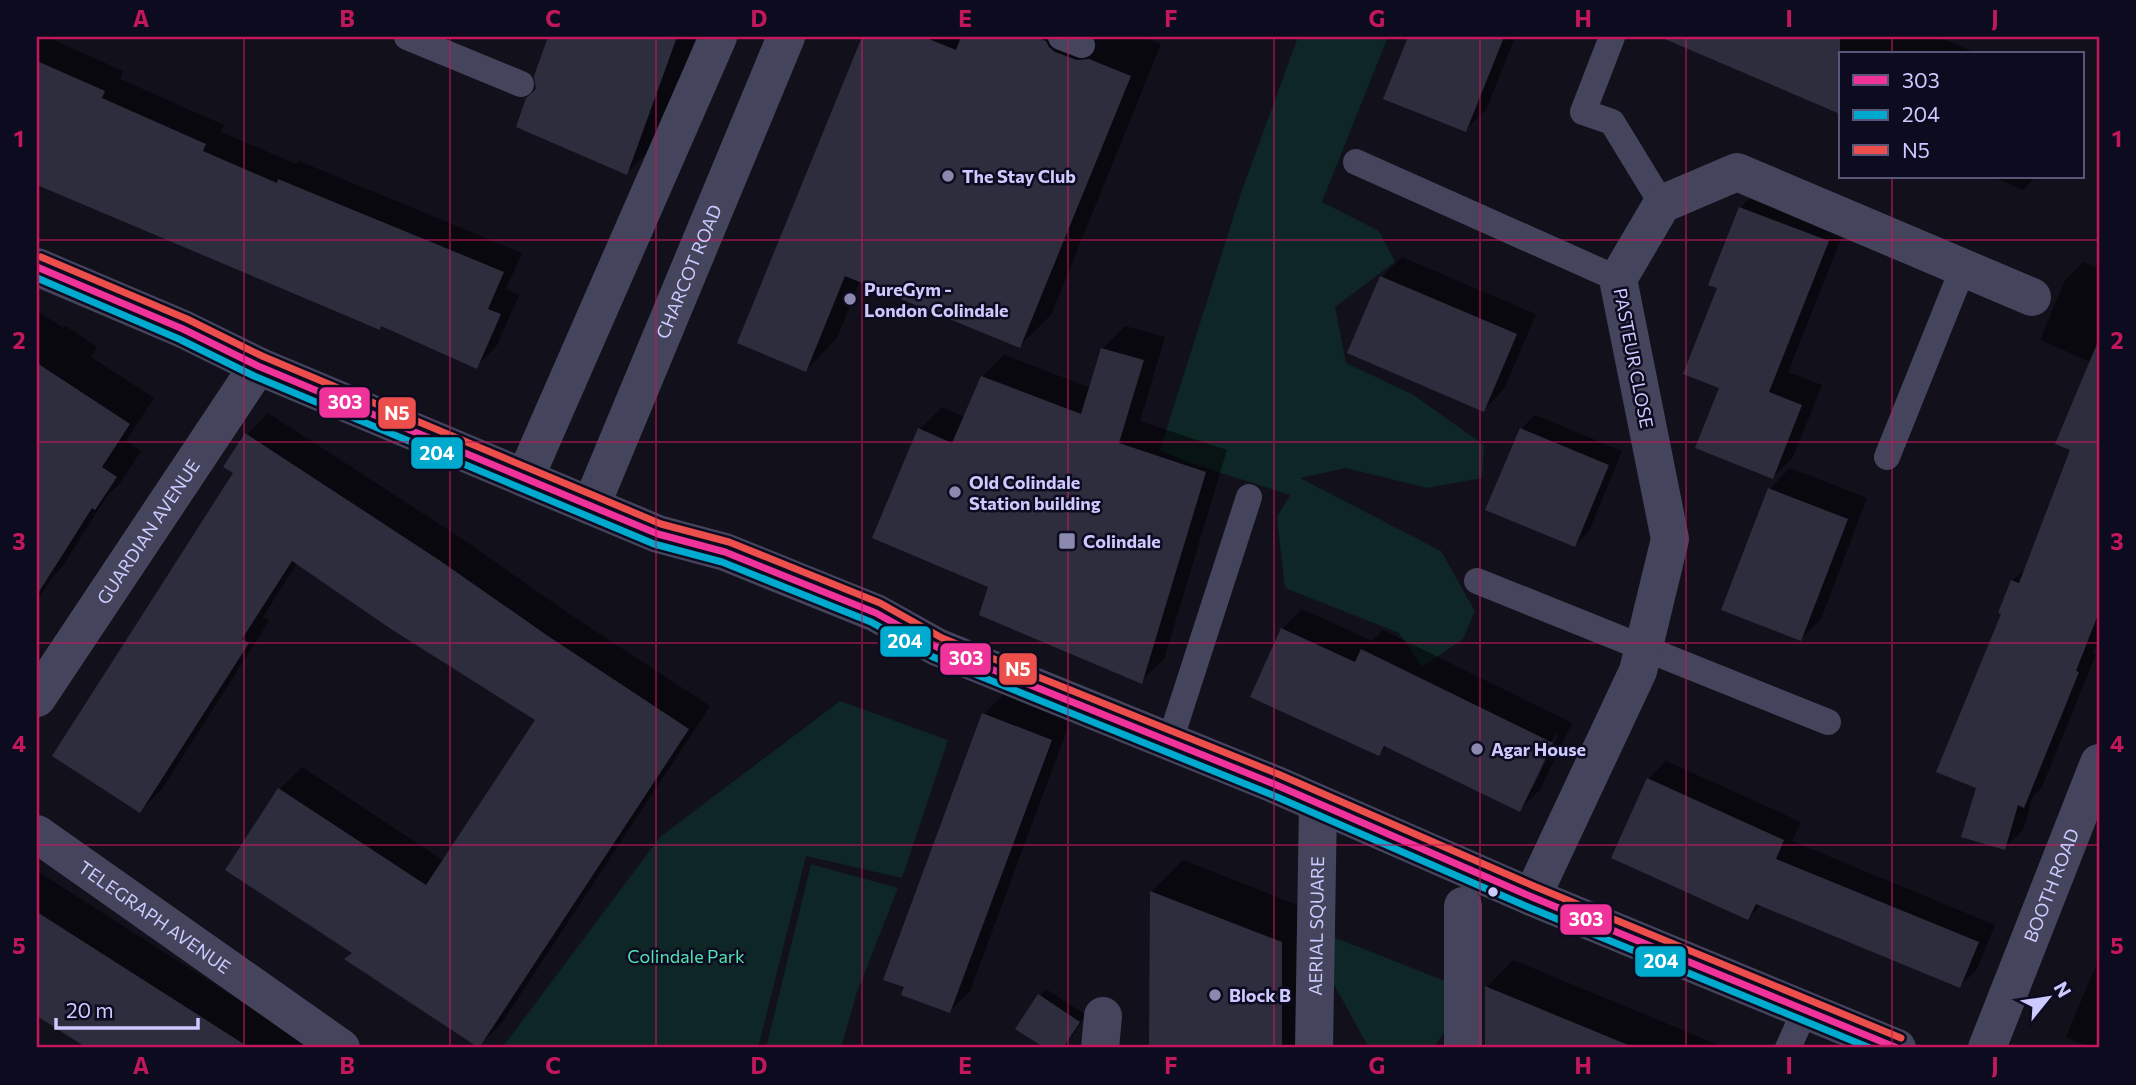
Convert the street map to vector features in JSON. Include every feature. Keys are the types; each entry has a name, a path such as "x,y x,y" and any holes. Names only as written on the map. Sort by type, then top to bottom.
{"street":[{"path":"525,478 718,37"},
{"name":"CHARCOT ROAD","path":"591,506 786,37"},
{"path":"1662,204 1737,172 2032,297"},
{"name":"PASTEUR CLOSE","path":"1532,897 1638,671 1670,539 1618,279 1662,204"},
{"path":"37,267 183,329 258,366 657,534 725,552 876,613 937,647 1170,741 1532,897 1897,1048"},
{"name":"GUARDIAN AVENUE","path":"37,698 258,366"},
{"name":"BOOTH ROAD","path":"1987,1048 2099,762"},
{"name":"AERIAL SQUARE","path":"1314,1048 1318,804"},
{"name":"TELEGRAPH AVENUE","path":"37,834 341,1048"},
{"path":"1463,906 1463,1048"}],"lane":[{"path":"407,37 521,84"},
{"path":"1612,37 1583,112 1612,122 1662,204"},
{"path":"1356,162 1618,279"},
{"path":"1887,457 1964,268"},
{"path":"1170,741 1249,497"},
{"path":"1477,581 1828,722"},
{"path":"1788,1048 1805,1010"}],"green space":[{"path":"1298,37 1388,37 1322,202 1379,231 1395,262 1335,307 1346,363 1412,394 1484,445 1482,478 1427,488 1346,468 1300,478 1441,551 1475,611 1463,639 1422,667 1399,633 1285,588 1277,517 1290,495 1190,463 1160,450 1241,193"},
{"name":"Colindale Park","path":"840,701 948,740 902,878 806,856 758,1048 502,1048 660,837"},
{"path":"811,864 898,888 857,992 841,1048 766,1048"},
{"path":"1331,936 1450,983 1451,1021 1434,1048 1369,1048 1332,981"}],"building":[{"path":"548,37 677,37 627,175 516,127 526,98 536,89 534,76"},
{"name":"The Stay Club","path":"862,37 924,37 956,50 961,37 1036,37 1046,41 1055,52 1077,60 1089,59 1131,76 1020,348 845,276 806,372 737,343"},
{"path":"1408,37 1504,37 1466,132 1383,99"},
{"path":"1660,37 1840,37 1839,114"},
{"path":"37,61 105,91 102,98 206,144 203,151 504,272 488,309 501,314 477,369 381,326 380,330 37,185"},
{"path":"1739,207 1829,241 1769,392 1802,405 1773,479 1695,448 1719,388 1683,374 1717,288 1708,285"},
{"path":"1380,276 1517,334 1484,412 1347,353"},
{"path":"2099,339 2099,612 2076,671 2079,672 2024,808 2018,805 2005,850 1961,837 1976,788 1936,772 2001,614 1998,613 2011,580 2019,583 2070,450 2055,444"},
{"path":"1101,348 1144,360 1119,443 1206,472 1142,684 979,615 988,587 872,538 918,428 952,443 981,376 1081,414"},
{"path":"37,363 130,424 102,467 117,477 95,510 92,508 37,595"},
{"path":"1520,428 1609,465 1575,547 1485,510"},
{"path":"245,433 689,729 479,1048 344,959 352,953 225,870 278,788 426,885 535,720 391,629 292,561 242,639 249,643 140,813 52,756 233,473 223,467"},
{"path":"1768,488 1848,519 1801,641 1721,610"},
{"path":"1281,628 1355,662 1361,649 1553,743 1520,812 1384,746 1379,756 1250,697"},
{"path":"982,713 1052,740 950,1013 901,995 904,987 883,980"},
{"path":"1647,778 1784,840 1776,859 1979,942 1960,988 1756,904 1748,920 1611,858"},
{"name":"Block B","path":"1150,891 1282,942 1282,1048 1149,1048"},
{"path":"37,912 250,1048 87,1048 37,1016"},
{"path":"1485,986 1633,1047 1485,1048"},
{"path":"1038,994 1080,1022 1063,1048 1045,1048 1015,1029"}],"transit line":[{"name":"N5","path":"41,257 187,319 262,356 661,524 729,542 880,603 942,638 1278,774 1536,887 1901,1038"},
{"name":"303","path":"37,267 183,329 258,366 591,506 658,534 725,552 876,613 937,647 1274,784 1532,897 1897,1048"},
{"name":"204","path":"37,278 179,339 254,376 654,544 722,562 871,622 933,657 1270,794 1528,907 1870,1048"}],"place":[{"name":"The Stay Club","path":"948,176"},
{"name":"PureGym - London Colindale","path":"850,299"},
{"name":"Old Colindale Station building","path":"955,492"},
{"name":"Colindale","path":"1067,541"},
{"name":"Agar House","path":"1477,749"},
{"name":"Block B","path":"1215,995"}]}
